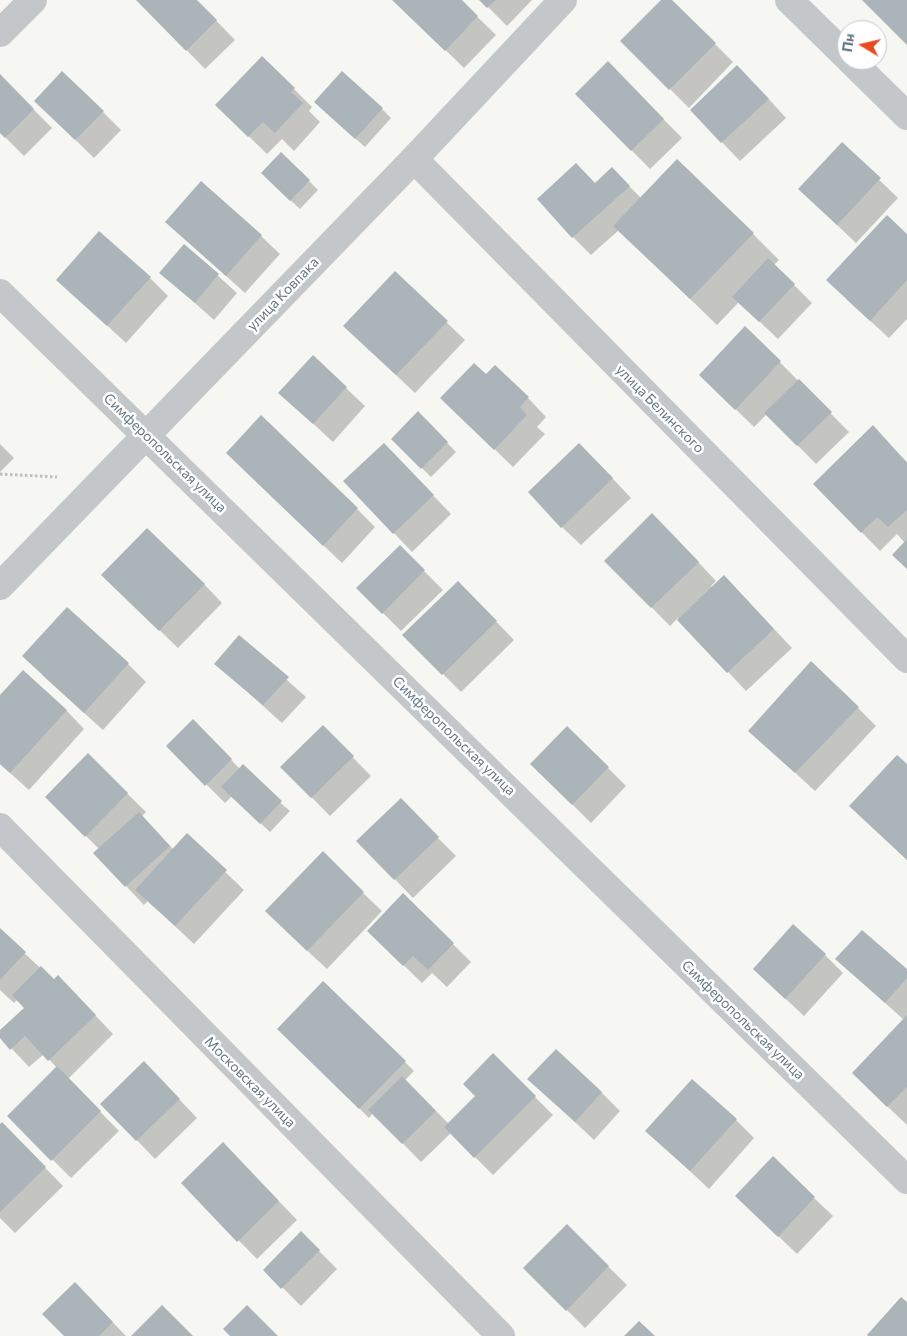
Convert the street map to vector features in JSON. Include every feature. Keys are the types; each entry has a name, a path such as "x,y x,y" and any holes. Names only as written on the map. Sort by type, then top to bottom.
{"street":[{"path":"0,34 33,0"},
{"name":"улица Ковпака","path":"0,586 414,159 563,0"},
{"path":"789,0 837,47"},
{"path":"860,70 907,116"},
{"name":"улица Белинского","path":"414,159 907,659"},
{"name":"Симферопольская улица","path":"0,293 907,1180"},
{"name":"Московская улица","path":"0,827 501,1336"}],"path":[{"path":"0,474 60,477"}],"building":[{"path":"136,0 197,0 217,20 186,51"},
{"path":"392,0 462,0 478,16 445,51"},
{"path":"479,0 496,0 487,8"},
{"path":"661,0 672,0 716,43 669,90 620,41"},
{"path":"862,0 907,0 907,45 887,25 887,20 882,20"},
{"path":"262,56 295,88 291,92 303,103 275,133 263,122 248,137 215,105"},
{"path":"608,61 664,119 631,151 575,94"},
{"path":"737,65 769,99 721,143 690,110"},
{"path":"62,71 104,111 75,140 34,101"},
{"path":"342,71 383,108 355,139 314,102"},
{"path":"0,74 34,109 5,138 0,133"},
{"path":"842,142 881,178 837,225 798,189"},
{"path":"281,152 310,180 290,201 261,173"},
{"path":"677,159 754,233 690,299 613,226"},
{"path":"576,163 595,183 612,167 630,186 572,238 537,199"},
{"path":"201,181 262,235 226,276 165,222"},
{"path":"887,215 907,234 907,280 870,321 826,280"},
{"path":"99,231 151,277 107,326 56,280"},
{"path":"184,244 219,274 195,303 159,273"},
{"path":"768,258 795,284 759,322 732,297"},
{"path":"395,271 448,321 396,375 343,326"},
{"path":"745,326 781,361 735,410 699,375"},
{"path":"313,355 347,387 313,424 278,393"},
{"path":"474,363 486,374 495,365 529,397 520,407 527,415 494,450 440,398"},
{"path":"799,379 832,412 797,446 764,413"},
{"path":"418,411 448,442 421,469 391,439"},
{"path":"261,415 358,508 323,546 226,453"},
{"path":"873,425 907,463 907,510 888,527 877,517 861,533 813,484"},
{"path":"384,443 434,495 393,534 343,481"},
{"path":"579,443 613,478 561,528 528,492"},
{"path":"652,513 699,562 651,608 604,561"},
{"path":"147,528 205,584 159,631 101,575"},
{"path":"907,539 907,569 892,555"},
{"path":"400,545 425,570 382,614 356,588"},
{"path":"724,575 774,629 727,673 677,620"},
{"path":"458,581 497,621 442,675 402,635"},
{"path":"67,607 129,663 84,713 22,656"},
{"path":"239,635 289,677 263,705 214,664"},
{"path":"811,661 859,707 795,773 748,731"},
{"path":"23,670 67,710 10,773 0,764 0,695"},
{"path":"193,719 232,759 205,786 166,746"},
{"path":"323,725 354,756 311,798 280,767"},
{"path":"567,726 609,767 572,805 530,764"},
{"path":"88,753 128,793 85,837 45,797"},
{"path":"897,755 907,764 907,860 849,806"},
{"path":"243,764 282,801 260,824 221,787"},
{"path":"401,798 439,837 394,880 356,841"},
{"path":"139,812 170,846 125,887 93,853"},
{"path":"187,833 227,870 175,926 135,890"},
{"path":"323,851 364,892 307,951 265,911"},
{"path":"403,893 454,943 428,970 413,956 403,966 367,931"},
{"path":"793,924 826,954 785,999 753,969"},
{"path":"0,928 26,952 0,980"},
{"path":"862,930 907,969 907,978 885,1003 835,959"},
{"path":"41,966 54,979 58,975 96,1015 48,1061 25,1036 10,1050 0,1038 0,1030 24,1008 12,995"},
{"path":"323,981 406,1061 359,1109 277,1029"},
{"path":"907,1015 907,1087 887,1107 852,1073"},
{"path":"556,1049 602,1092 575,1122 527,1079"},
{"path":"493,1053 536,1096 474,1158 444,1127 475,1096 463,1084"},
{"path":"144,1061 180,1099 136,1141 100,1104"},
{"path":"57,1066 101,1111 51,1161 7,1116"},
{"path":"402,1076 436,1111 402,1144 368,1110"},
{"path":"692,1079 737,1119 690,1171 645,1131"},
{"path":"2,1122 46,1167 0,1212 0,1124"},
{"path":"223,1142 279,1201 237,1242 181,1183"},
{"path":"773,1156 815,1197 778,1237 735,1196"},
{"path":"567,1224 609,1266 566,1311 523,1268"},
{"path":"301,1231 320,1250 281,1289 263,1270"},
{"path":"75,1282 113,1322 99,1336 64,1336 42,1314"},
{"path":"901,1297 907,1302 907,1336 868,1336 867,1335"},
{"path":"162,1305 193,1336 131,1336"},
{"path":"247,1305 278,1336 230,1336 223,1329"},
{"path":"639,1321 655,1336 624,1336"}]}
